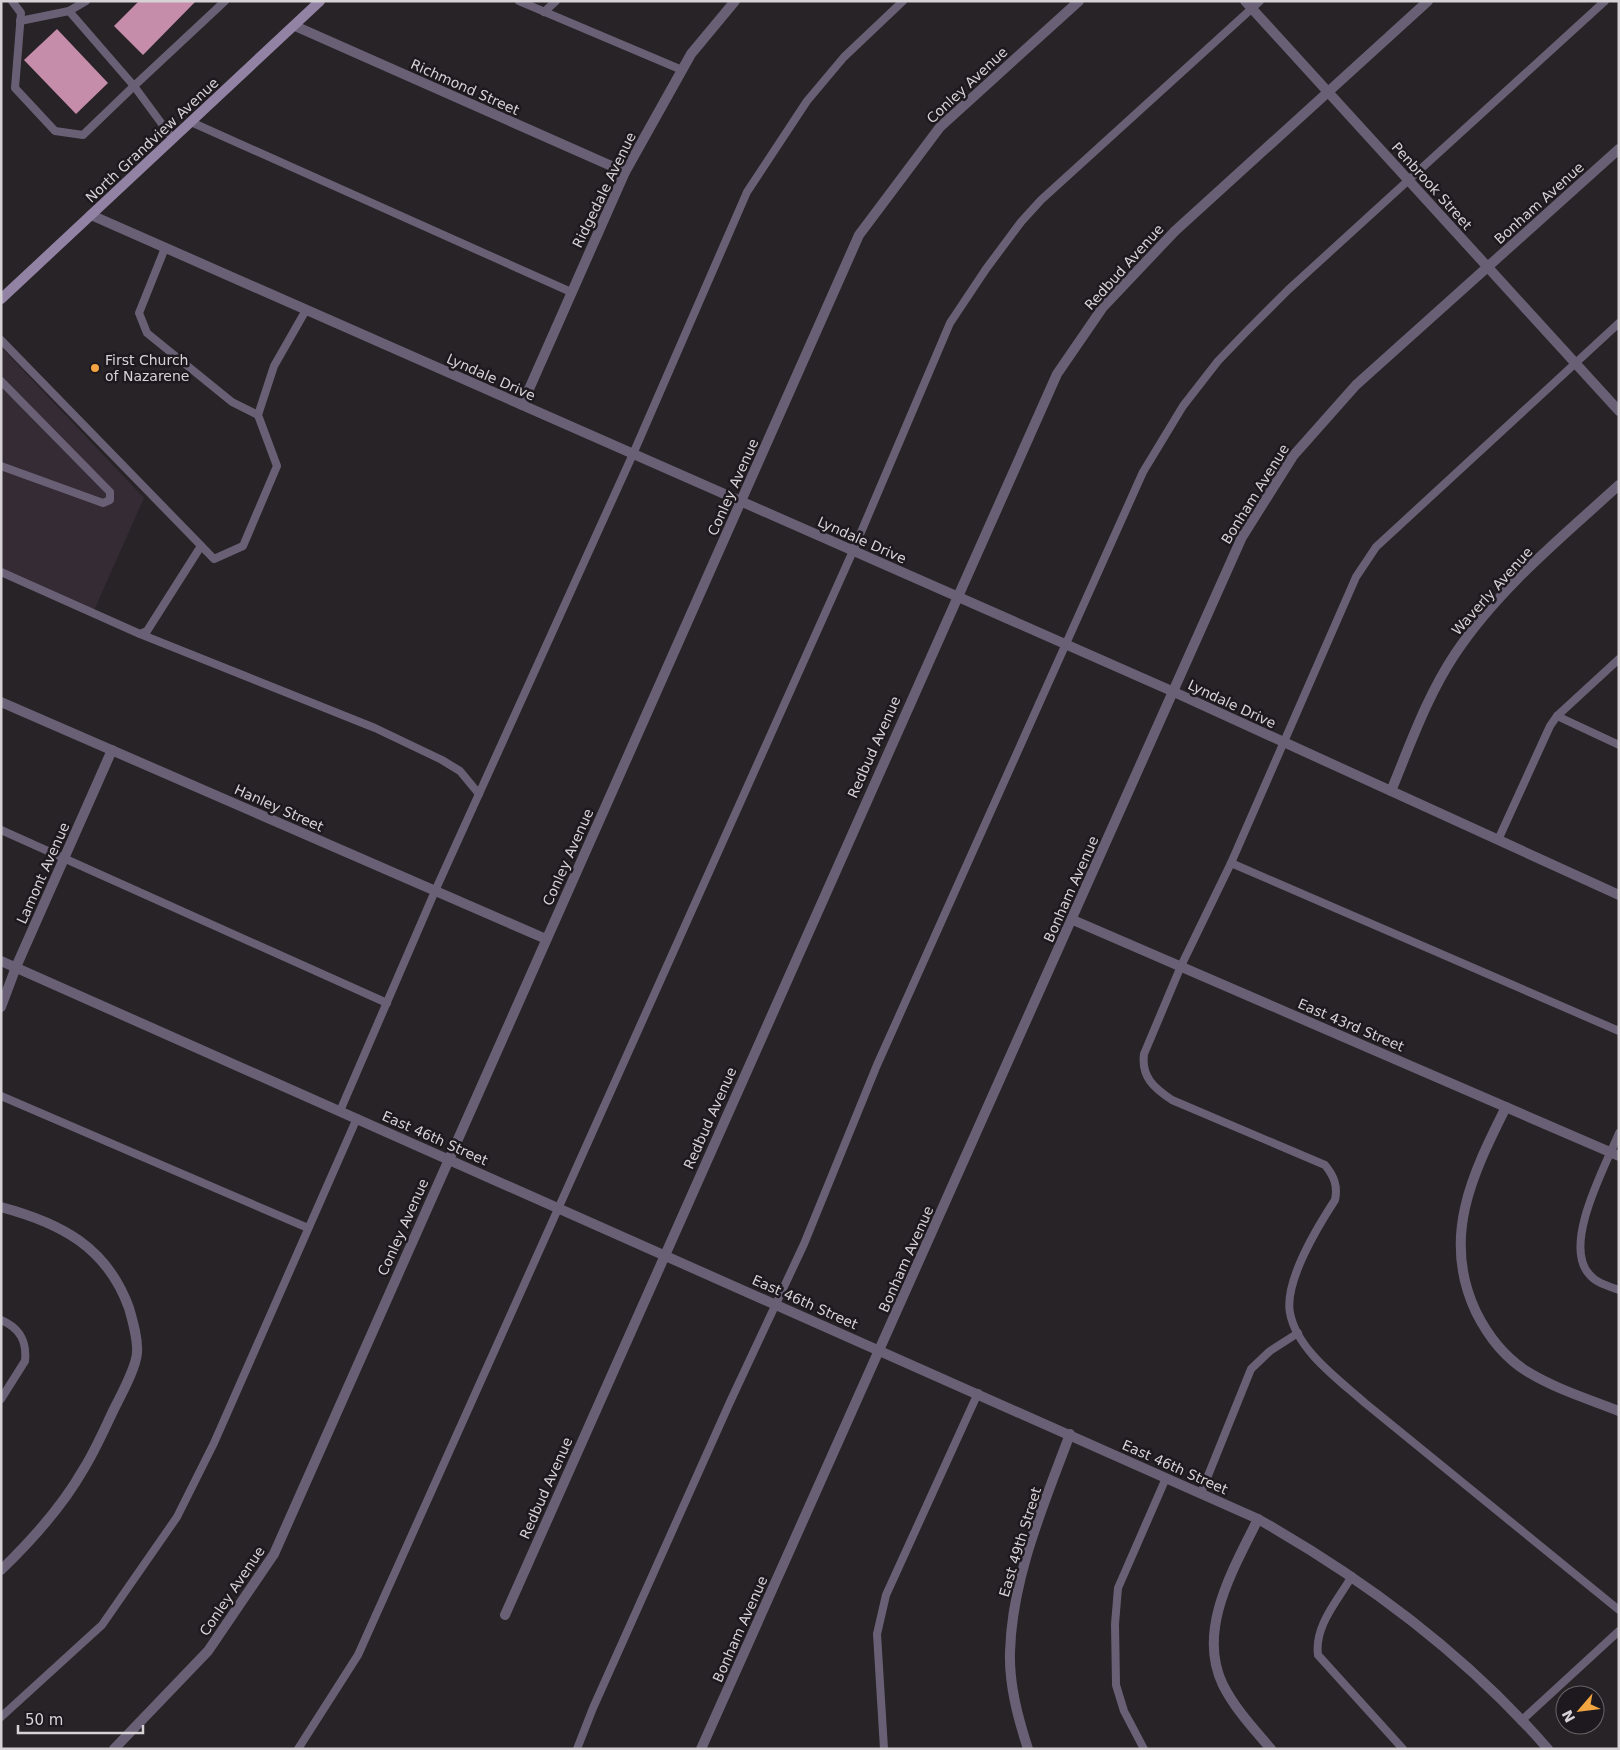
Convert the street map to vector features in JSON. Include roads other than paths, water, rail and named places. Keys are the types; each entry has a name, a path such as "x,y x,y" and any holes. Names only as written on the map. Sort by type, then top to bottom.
{"main road":[{"name":"North Grandview Avenue","path":"1,299 320,1"}],"street":[{"name":"Ridgedale Avenue","path":"522,405 624,172 690,54 735,1"},
{"name":"Conley Avenue","path":"114,1749 208,1651 274,1554 859,235 940,127 1079,1"},
{"name":"Redbud Avenue","path":"505,1615 956,596 1057,374 1103,307 1175,231 1428,1"},
{"name":"Penbrook Street","path":"1252,4 1328,92 1619,411"},
{"name":"Richmond Street","path":"295,26 624,172"},
{"name":"Bonham Avenue","path":"701,1749 1073,920 1242,537 1293,456 1356,385 1619,149"},
{"name":"Lyndale Drive","path":"91,215 1174,692 1619,895"},
{"name":"Waverly Avenue","path":"1391,791 1434,689 1467,637 1500,598 1540,558 1619,485"},
{"name":"Hanley Street","path":"1,702 546,939"},
{"name":"Lamont Avenue","path":"1,1007 16,968 112,750"},
{"name":"East 43rd Street","path":"1073,920 1615,1155"},
{"name":"East 46th Street","path":"1,961 978,1393 1258,1519 1308,1547 1352,1576 1433,1638 1485,1684 1548,1749"},
{"path":"1506,1107 1476,1172 1462,1217 1461,1264 1470,1298 1481,1322 1494,1342 1509,1358 1527,1371 1550,1383 1619,1411"},
{"path":"1,1207 53,1223 76,1236 95,1253 111,1273 124,1295 132,1319 137,1354 120,1397 82,1472 32,1540 1,1570"},
{"name":"East 49th Street","path":"1028,1749 1018,1720 1012,1688 1010,1653 1013,1616 1022,1570 1041,1511 1070,1434"},
{"path":"1258,1519 1225,1592 1216,1620 1214,1644 1216,1665 1223,1684 1234,1703 1272,1749"}],"lane":[{"path":"12,1 21,13 15,88 55,131 83,134 225,1"},
{"path":"20,21 69,11 86,1"},
{"path":"519,1 682,70"},
{"path":"544,12 556,1"},
{"path":"340,1111 435,891 632,454 747,192 806,101 844,56 903,1"},
{"path":"578,1749 593,1708 804,1244 877,1065 1143,472 1183,406 1218,361 1267,311 1605,1"},
{"path":"298,1749 358,1655 853,551 950,323 986,269 1041,200 1252,4"},
{"path":"69,11 134,86 174,139"},
{"path":"191,122 572,292"},
{"path":"165,248 139,313 147,333 232,402 258,415"},
{"path":"1,340 214,559 243,546 277,466 258,415 274,366 306,310"},
{"path":"1619,323 1376,548 1356,577 1231,863 1181,966 1144,1054 1143,1068 1151,1084 1158,1090 1196,1111 1325,1165 1334,1177 1337,1192 1335,1200 1297,1271 1290,1292 1290,1312 1306,1347 1352,1392 1619,1610"},
{"path":"1,381 110,492 110,500 102,503 1,466"},
{"path":"140,634 147,631 201,546"},
{"path":"1,572 140,634 375,728 434,756 460,771 479,794"},
{"path":"1498,840 1550,726 1557,716 1619,658"},
{"path":"1557,716 1619,745"},
{"path":"1,830 65,857 387,1003"},
{"path":"1231,863 1619,1031"},
{"path":"1,1096 308,1228"},
{"path":"1,1717 102,1625 177,1517 214,1443 357,1118"},
{"path":"1619,1133 1615,1155 1582,1224 1579,1248 1583,1266 1588,1273 1602,1283 1619,1290"},
{"path":"1,1320 15,1327 20,1334 26,1354 25,1361 1,1399"},
{"path":"1201,1494 1251,1368 1270,1351 1298,1333"},
{"path":"884,1749 877,1634 886,1595 978,1393"},
{"path":"1144,1749 1124,1711 1116,1685 1115,1624 1118,1588 1166,1478"},
{"path":"1352,1576 1323,1623 1317,1640 1318,1655 1403,1749"},
{"path":"1521,1721 1619,1631"}],"place":[{"name":"First Church of Nazarene","path":"95,368"}]}
